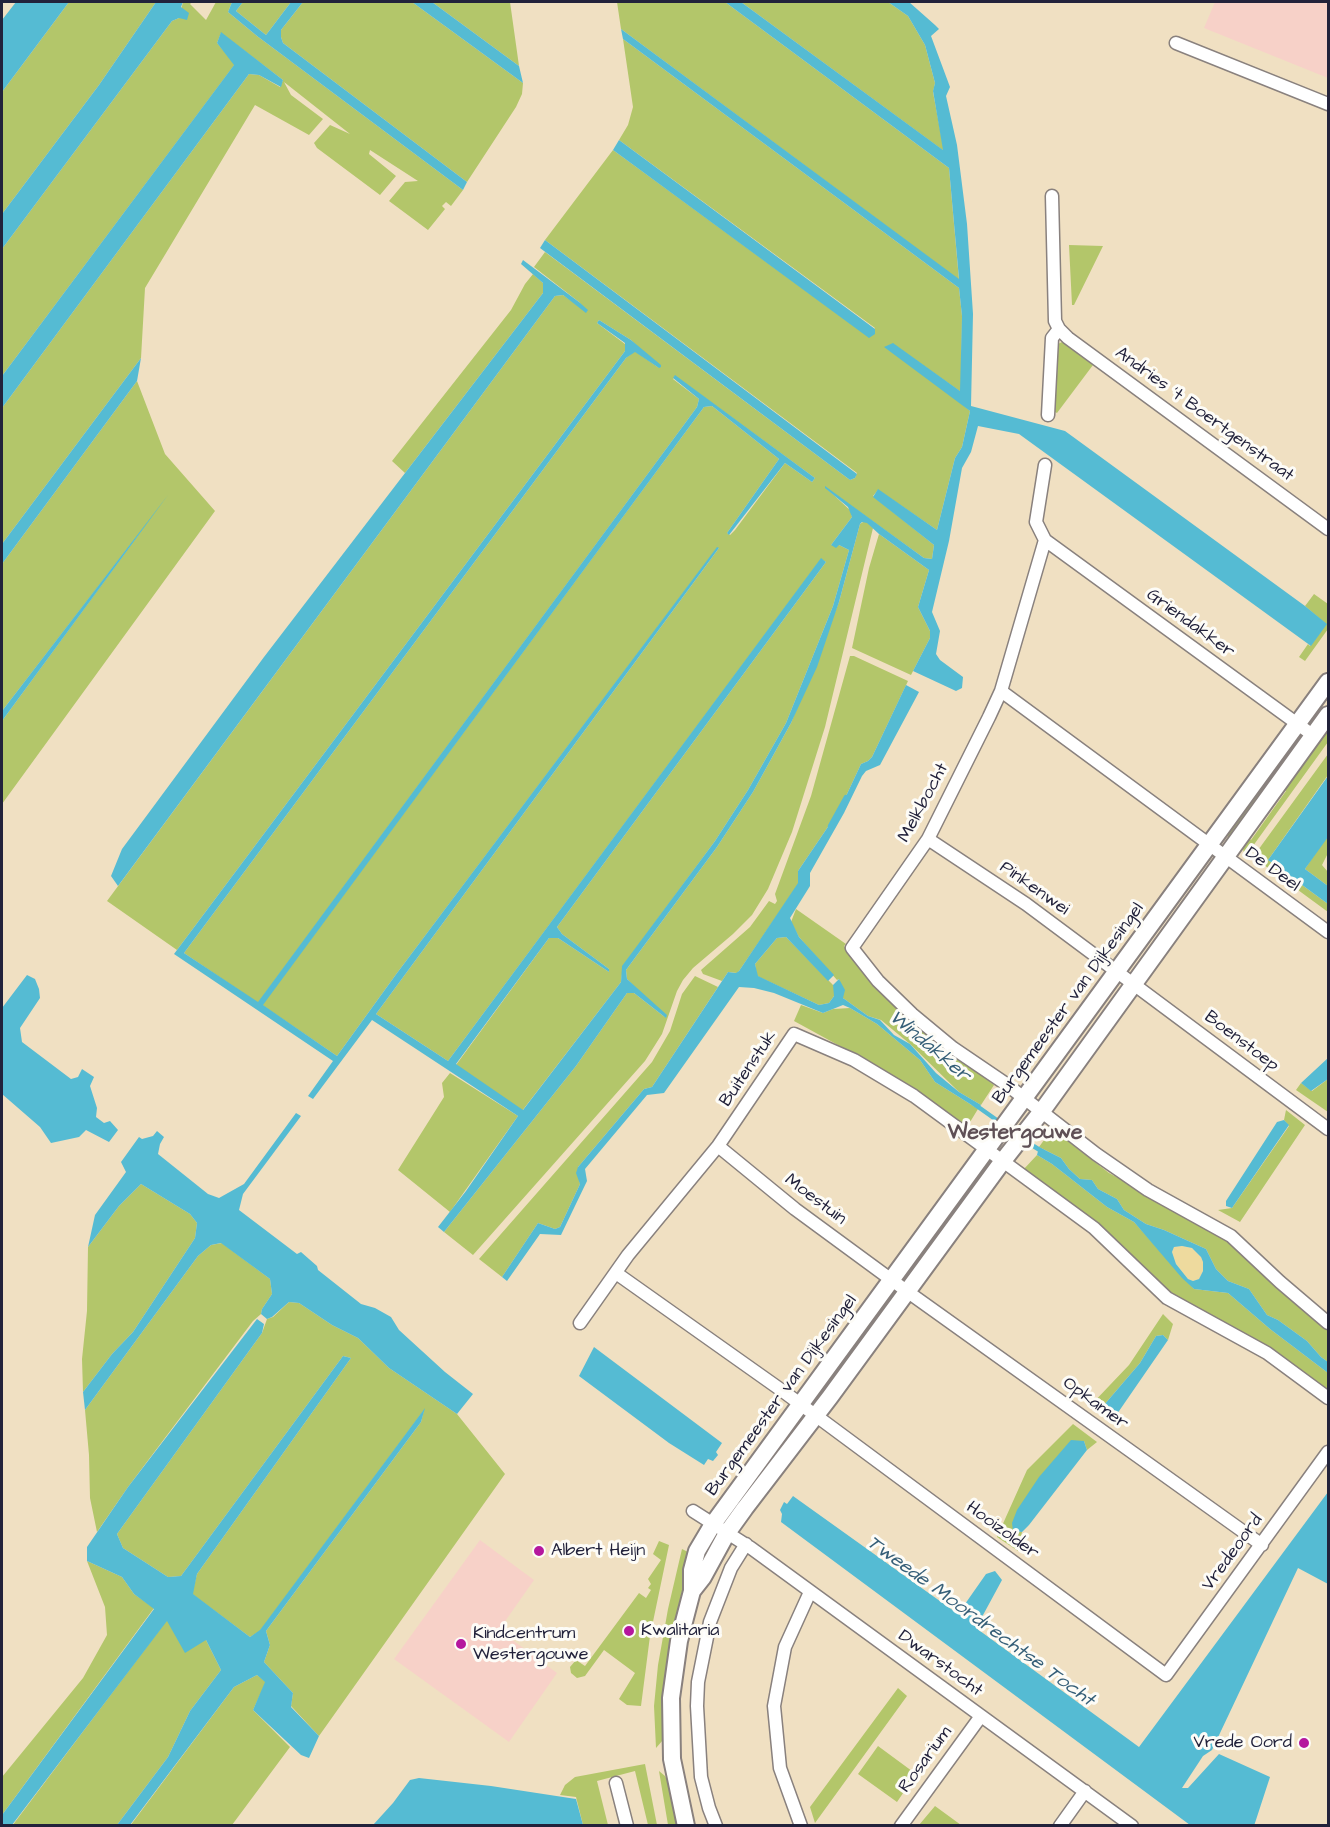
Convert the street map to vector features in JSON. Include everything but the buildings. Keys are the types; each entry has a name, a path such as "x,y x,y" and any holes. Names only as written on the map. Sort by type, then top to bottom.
{"street":[{"path":"1176,43 1329,104"},
{"path":"1048,415 1052,338 1059,329 1056,321 1052,196"},
{"name":"Andries 't Boertgenstraat","path":"1059,329 1068,338 1329,529"},
{"path":"1046,465 1036,522 1045,540 1001,691 1209,845"},
{"name":"Griendakker","path":"1045,540 1314,736"},
{"name":"Burgemeester van Dijkesingel","path":"686,1826 672,1759 671,1698 679,1641 692,1591 692,1570 697,1551 713,1524 1329,682"},
{"name":"Melkbocht","path":"1001,691 928,839 852,948 878,981 912,1014 953,1048 1025,1098"},
{"name":"Burgemeester van Dijkesingel","path":"692,1591 703,1577 727,1533 816,1417 1002,1162 1042,1111 1329,715"},
{"name":"Pinkenwei","path":"928,839 1026,904 1132,984"},
{"name":"De Deel","path":"1209,845 1329,932"},
{"name":"Boenstoep","path":"1132,984 1329,1129"},
{"name":"Buitenstuk","path":"580,1323 628,1255 718,1146 794,1034 854,1060 914,1096 986,1150"},
{"path":"1025,1098 1096,1154 1148,1190 1231,1236 1280,1282 1329,1323"},
{"name":"Moestuin","path":"718,1146 795,1209 908,1292"},
{"path":"986,1150 1094,1228 1167,1298 1267,1353 1329,1398"},
{"path":"616,1273 801,1405"},
{"name":"Opkamer","path":"908,1292 1262,1545"},
{"name":"Hooizolder","path":"801,1405 1166,1675"},
{"name":"Vredeoord","path":"1166,1675 1329,1452"},
{"name":"Burgemeester van Dijkesingel","path":"693,1511 727,1533"},
{"name":"Dwarstocht","path":"727,1533 746,1544 1132,1826"},
{"path":"716,1826 701,1777 698,1682 710,1622 731,1568 746,1544"},
{"path":"801,1826 780,1768 774,1706 784,1647 810,1592"},
{"name":"Rosarium","path":"901,1826 981,1716"},
{"path":"616,1783 627,1826"},
{"path":"1060,1826 1085,1791"}],"shaded area":[{"path":"1215,2 1328,2 1328,78 1204,28"},
{"name":"Kindcentrum Westergouwe","path":"480,1540 534,1580 499,1630 557,1673 509,1742 394,1659"}],"green space":[{"path":"69,2 156,2 99,85 2,214 2,92"},
{"path":"183,2 192,2 190,4 206,20 216,2 232,2 228,12 257,36 463,190 451,206 446,202 442,206 445,209 428,230 389,201 405,182 418,181 370,150 369,154 396,176 380,195 317,148 314,143 330,125 350,134 284,82 291,95 323,119 309,135 255,105 145,288 141,358 2,544 2,408 249,74 259,75 280,87 283,80 221,33 217,43 235,64 2,376 2,249 172,21 179,18"},
{"path":"243,2 291,2 266,35 236,11"},
{"path":"303,2 412,2 523,83 522,94 516,107 467,182 283,43 281,30"},
{"path":"432,2 510,2 519,66"},
{"path":"617,2 725,2 949,168 959,280 621,29"},
{"path":"741,2 888,2 908,16 925,45 935,83 933,92 944,151"},
{"path":"623,39 959,288 962,316 961,392 893,344 970,411 962,447 955,458 937,530 878,490 873,496 934,545 932,559 924,558 825,487 851,511 852,517 831,545 839,545 849,550 833,606 786,723 748,790 715,841 623,966 621,982 522,1111 456,1065 549,938 558,938 609,972 609,969 562,934 557,927 826,562 821,559 448,1061 376,1014 719,548 397,973 337,1056 262,1005 704,407 712,406 779,459 727,533 730,535 785,463 812,482 815,478 675,376 673,379 699,399 697,407 258,1003 184,953 626,358 635,351 659,368 631,340 599,320 597,323 625,344 625,351 177,950 107,901 555,296 563,295 587,312 579,302 534,267 545,252 850,480 855,478 857,473 545,240 613,150 869,337 875,328 619,140 628,125 633,107"},
{"path":"1069,245 1103,246 1074,305 1072,305"},
{"path":"533,274 543,283 543,293 405,473 392,461 511,310"},
{"path":"1062,342 1093,365 1057,413 1055,412 1058,344"},
{"path":"137,381 165,454 215,511 2,804 2,721 144,527 2,711 2,564"},
{"path":"867,522 873,528 825,727 792,832 768,889 752,915 693,968 683,980 662,1034 645,1061 473,1255 444,1232 576,1066 627,993 634,993 666,1018 627,979 626,970 717,847 753,792 791,723 839,602 860,524"},
{"path":"879,534 929,570 918,607 930,631 930,638 911,675 852,648 869,568"},
{"path":"1314,594 1328,604 1328,629 1305,661 1299,657 1326,624 1305,606"},
{"path":"850,656 908,681 872,757 861,764 840,809 798,871 799,883 739,971 737,973 728,972 722,981 703,974 701,970 750,927 769,901 775,904 777,901 775,894 811,796"},
{"path":"1328,724 1328,742 1245,857 1242,845 1246,836 1251,840 1286,791 1282,787"},
{"path":"1298,739 1299,744 1232,836 1228,838 1227,832"},
{"path":"1328,754 1328,775 1268,860 1328,904 1328,912 1253,857"},
{"path":"1328,834 1328,853 1322,865 1328,872 1328,886 1305,869"},
{"path":"796,909 846,944 844,946 849,952 940,1044 994,1085 981,1105 959,1092 910,1044 881,1020 868,1016 843,998 839,979 837,980 799,937 791,922"},
{"path":"786,937 833,985 834,996 829,1003 819,1005 757,976 755,964 777,938"},
{"path":"695,976 718,987 652,1087 644,1089 578,1167 580,1184 560,1227 555,1229 538,1223 502,1277 479,1259 652,1062 670,1031 682,994"},
{"path":"801,1005 823,1013 833,1009 850,1008 877,1024 920,1060 935,1082 978,1109 967,1127 869,1062 794,1021"},
{"path":"450,1073 518,1116 450,1212 398,1170 444,1097 442,1083"},
{"path":"1328,1079 1328,1112 1296,1090 1301,1083 1312,1091"},
{"path":"1286,1110 1305,1125 1240,1222 1218,1210 1232,1208 1289,1126 1284,1120"},
{"path":"1052,1129 1109,1173 1230,1239 1328,1328 1328,1362 1307,1341 1278,1320 1267,1315 1249,1289 1228,1281 1216,1269 1206,1249 1146,1224 1124,1210 1117,1199 1098,1189 1092,1180 1080,1179 1061,1158 1039,1147"},
{"path":"1037,1155 1107,1207 1134,1222 1194,1289 1228,1293 1270,1329 1328,1373 1328,1394 1166,1293 1124,1247 1023,1170"},
{"path":"141,1184 190,1214 197,1223 195,1238 133,1332 112,1354 83,1392 82,1359 87,1311 88,1247 119,1206"},
{"path":"222,1243 270,1279 272,1294 261,1314 253,1321 128,1487 97,1532 90,1498 85,1410 198,1256 211,1245"},
{"path":"289,1302 299,1303 332,1325 358,1338 389,1368 457,1414 505,1474 319,1736 291,1706 293,1693 264,1662 270,1645 266,1631 421,1422 424,1410 260,1631 250,1637 192,1594 197,1574 351,1358 343,1356 181,1576 168,1577 123,1548 117,1534 262,1333 267,1319 273,1317"},
{"path":"1163,1314 1173,1324 1168,1340 1163,1335 1156,1336 1140,1363 1104,1405 1111,1413 1117,1414 1113,1423 1090,1406 1129,1365"},
{"path":"1073,1424 1097,1442 1087,1450 1084,1441 1013,1531 1022,1532 1018,1551 997,1537 1027,1470"},
{"path":"659,1541 669,1545 650,1636 641,1706 627,1705 619,1699 635,1673 604,1650 585,1676 577,1678 571,1673 570,1667 576,1660 585,1666 639,1593 646,1598 651,1590 648,1588 651,1584 648,1579 661,1560 653,1554"},
{"path":"682,1549 690,1553 668,1658 664,1690 663,1740 656,1748 654,1706 658,1665"},
{"path":"87,1561 122,1577 134,1594 154,1608 2,1815 2,1777 83,1678 107,1635 105,1607"},
{"path":"167,1620 206,1640 221,1670 190,1711 168,1757 117,1825 12,1826"},
{"path":"257,1675 266,1682 253,1710 290,1747 232,1825 130,1826 234,1687"},
{"path":"898,1688 907,1696 815,1823 810,1807"},
{"path":"878,1746 916,1774 897,1802 858,1774"},
{"path":"645,1764 657,1825 648,1825 635,1771 597,1781 608,1825 583,1825 576,1797 560,1795 565,1785 575,1777"},
{"path":"659,1771 669,1784 679,1825 668,1825"},
{"path":"935,1806 961,1825 919,1825"}],"sand":[{"path":"1174,1247 1192,1248 1201,1257 1203,1271 1199,1279 1193,1281 1188,1279 1176,1264 1172,1252"}],"water":[{"path":"16,2 69,2 2,92 2,20"},
{"path":"156,2 183,2 181,7 189,13 187,20 179,18 172,21 2,249 2,214 99,85"},
{"path":"232,2 243,2 236,11 266,35 291,2 303,2 281,30 283,43 467,182 463,190 257,36 228,12"},
{"path":"412,2 432,2 519,66 523,83"},
{"path":"725,2 741,2 943,150 933,91 935,83 925,45 908,16 888,2 909,2 939,29 931,36 950,87 946,96 957,145 967,224 973,314 971,406 1065,431 1327,624 1311,646 1019,434 978,426 971,452 962,468 949,541 932,612 940,631 936,654 940,660 963,677 962,688 956,691 913,671 930,638 930,631 918,607 929,570 867,523 862,522 817,667 791,723 753,792 717,847 626,970 627,979 667,1015 666,1018 634,993 627,993 576,1066 444,1232 438,1227 518,1116 372,1020 313,1099 308,1096 333,1061 174,954 625,351 625,343 597,323 599,320 631,340 661,367 659,368 635,352 626,358 184,953 258,1002 697,407 699,399 673,378 675,375 815,478 812,482 785,463 729,535 727,533 779,459 712,406 704,407 263,1005 337,1056 717,547 719,548 376,1014 448,1061 821,558 826,562 557,927 562,934 609,969 609,972 558,938 549,938 456,1064 523,1110 621,982 622,966 715,841 748,790 786,723 833,606 849,550 839,545 836,548 831,545 852,517 848,507 825,486 924,558 932,559 934,545 873,497 878,489 937,530 955,458 962,447 970,411 884,347 893,343 960,391 962,316 959,288 623,39 621,29 959,279 949,168"},
{"path":"221,32 283,80 281,87 259,75 249,74 2,408 2,376 234,65 217,43"},
{"path":"619,140 875,329 875,334 869,338 613,150"},
{"path":"545,240 857,474 855,478 850,480 540,248"},
{"path":"523,260 588,310 586,313 563,295 555,296 118,886 111,876 122,849 264,657 543,293 543,283 521,264"},
{"path":"141,358 137,381 2,564 2,544"},
{"path":"168,495 2,721 2,711"},
{"path":"906,685 919,692 880,765 866,771 862,776 810,873 810,886 790,918 799,937 834,975 828,981 786,937 777,938 755,964 758,976 819,1005 829,1003 834,996 833,985 839,979 845,990 843,998 868,1016 880,1020 894,1035 910,1044 936,1073 959,1092 981,1105 978,1109 935,1082 920,1060 877,1024 850,1008 843,1005 823,1013 774,993 739,987 664,1093 647,1095 585,1169 587,1181 561,1235 540,1234 507,1281 502,1277 538,1223 555,1229 560,1227 580,1184 576,1173 578,1167 644,1089 652,1087 728,972 739,971 798,883 798,871 840,809 861,764 872,757"},
{"path":"1328,776 1328,837 1305,869 1328,886 1328,904 1268,860"},
{"path":"27,975 35,979 40,998 20,1028 22,1042 71,1079 78,1077 82,1069 94,1077 90,1086 97,1108 96,1117 104,1123 110,1121 118,1130 109,1142 86,1130 79,1137 51,1143 40,1127 2,1094 2,1008"},
{"path":"1328,1058 1328,1079 1311,1091 1301,1083"},
{"path":"296,1113 301,1116 243,1194 239,1210 297,1254 301,1252 317,1266 318,1270 361,1304 375,1308 391,1317 399,1330 473,1394 457,1414 389,1368 358,1338 332,1325 299,1303 289,1302 267,1319 261,1314 272,1294 270,1279 221,1243 211,1245 198,1256 85,1410 83,1392 112,1354 133,1332 195,1238 197,1223 190,1214 141,1184 119,1206 88,1247 95,1215 126,1172 121,1162 139,1137 142,1139 153,1136 157,1131 164,1137 158,1154 208,1194 219,1198 244,1184"},
{"path":"1284,1120 1289,1125 1232,1208 1226,1206 1226,1201 1277,1122"},
{"path":"1039,1147 1061,1158 1080,1179 1092,1180 1098,1189 1117,1199 1124,1210 1146,1224 1206,1249 1216,1269 1228,1281 1249,1289 1267,1315 1278,1320 1307,1341 1328,1362 1328,1373 1270,1329 1228,1293 1194,1289 1134,1222 1107,1207 1037,1155","holes":["1174,1247 1192,1248 1203,1262 1203,1271 1199,1279 1193,1281 1188,1279 1176,1264 1172,1252"]},
{"path":"257,1319 264,1324 262,1333 117,1534 123,1548 168,1577 181,1576 343,1356 351,1358 197,1574 193,1594 250,1637 260,1630 425,1408 421,1422 266,1631 270,1645 264,1662 293,1693 291,1707 319,1736 309,1758 301,1755 253,1710 265,1682 257,1675 234,1687 130,1825 117,1825 168,1757 190,1711 221,1670 206,1640 185,1653 167,1621 12,1825 2,1825 2,1815 154,1609 134,1594 122,1577 87,1561 87,1547 128,1487"},
{"path":"1163,1335 1168,1340 1117,1414 1111,1413 1104,1405 1140,1363 1156,1336"},
{"path":"594,1347 722,1443 713,1461 708,1459 704,1465 669,1443 579,1376"},
{"path":"1071,1440 1084,1441 1087,1450 1029,1525 1022,1532 1013,1531 1012,1523 1017,1510 1039,1477"},
{"path":"1328,1492 1328,1584 1298,1568 1212,1750 1203,1756 1182,1788 1188,1788 1219,1754 1270,1777 1254,1826 1190,1825 781,1522 780,1510 784,1502 787,1504 793,1496 958,1614 986,1574 995,1571 1002,1580 976,1628 1139,1747"},
{"path":"419,1778 576,1799 583,1825 373,1825 410,1780"}],"waterway":[{"path":"830,826 846,797"},
{"name":"Windakker","path":"974,1104 998,1121"},
{"name":"Windakker","path":"1027,1142 1043,1152"}],"place":[{"name":"Albert Heijn","path":"539,1551"},
{"name":"Kwalitaria","path":"629,1631"},
{"name":"Kindcentrum Westergouwe","path":"461,1644"},
{"name":"Vrede Oord","path":"1304,1743"}],"district":[{"name":"Westergouwe","path":"1015,1134"}],"water label":[{"name":"Tweede Moordrechtse Tocht","path":"980,1622"}]}
